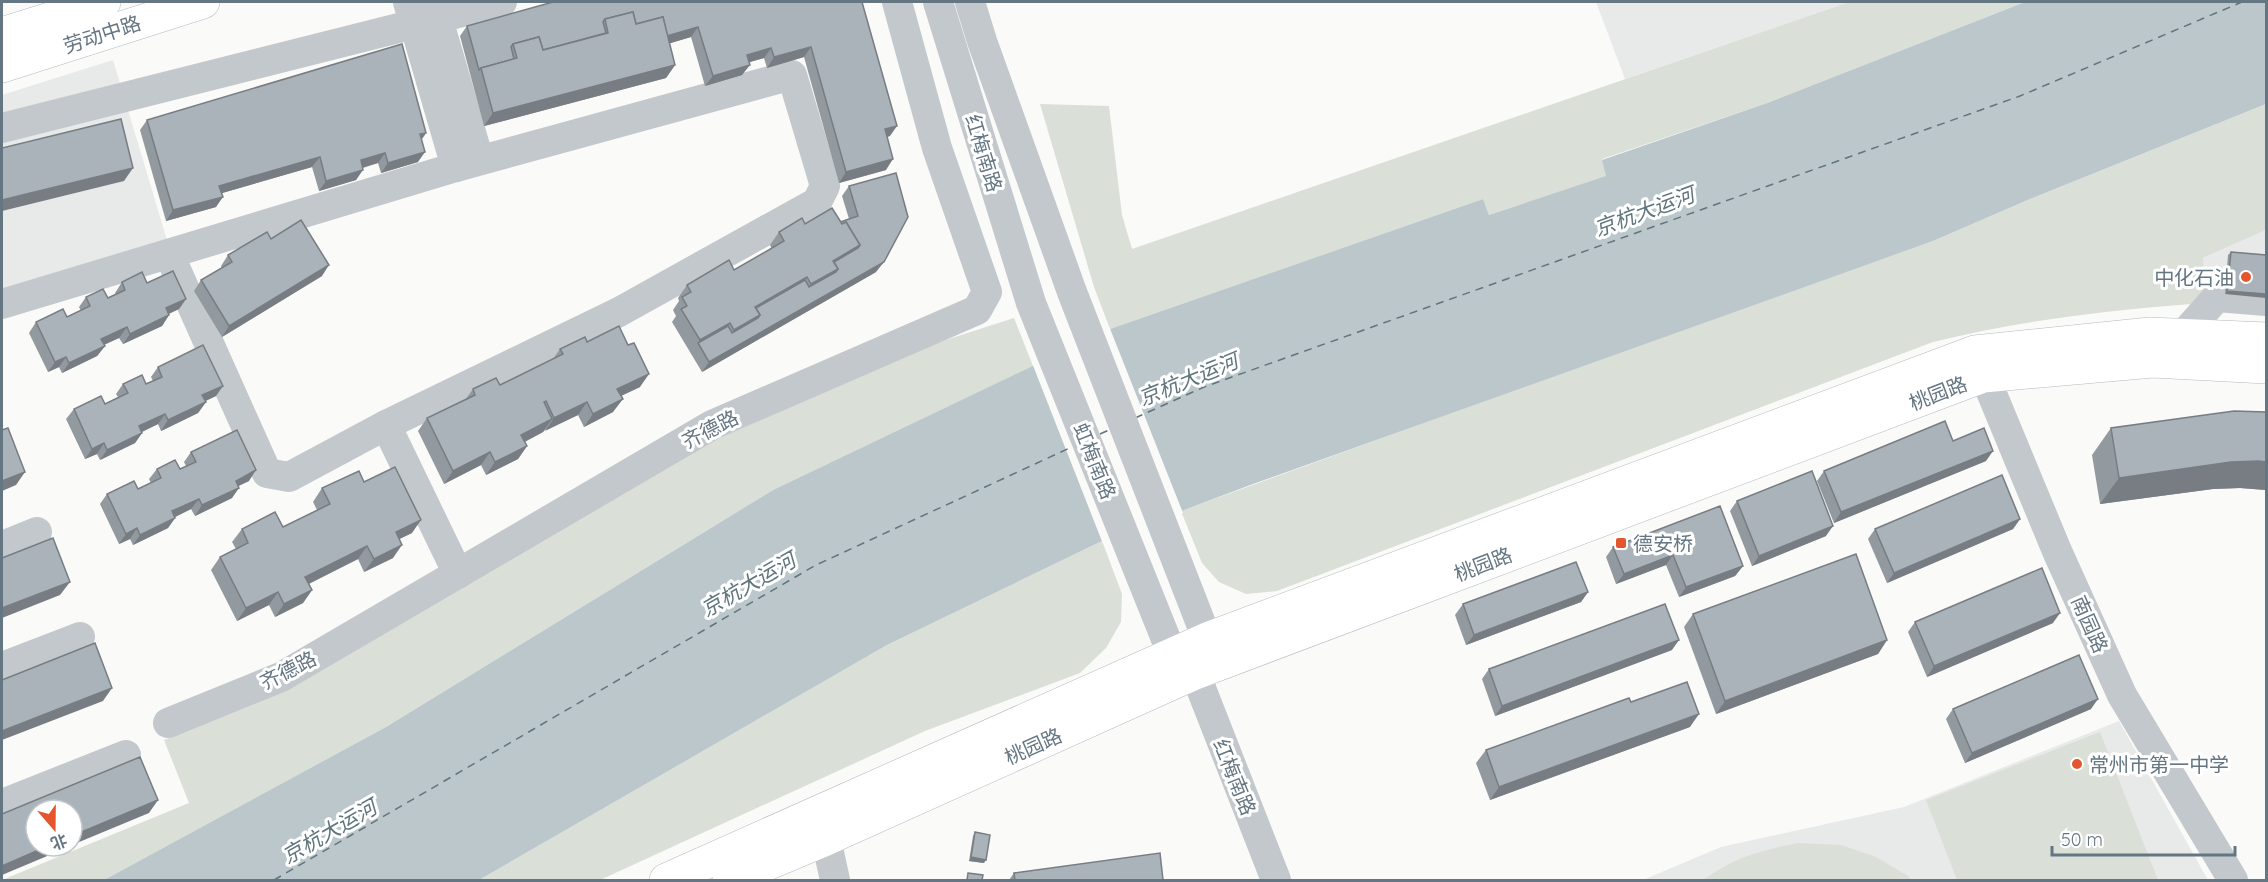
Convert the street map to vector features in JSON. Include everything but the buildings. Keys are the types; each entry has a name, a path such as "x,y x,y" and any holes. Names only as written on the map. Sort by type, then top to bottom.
{"main road":[{"name":"劳动中路","path":"2,34 104,2"},
{"name":"劳动中路","path":"2,66 203,2"},
{"name":"桃园路","path":"1183,663 1207,639 1979,364 2150,334 2266,339"},
{"name":"桃园路","path":"729,880 826,839 1183,663 1979,364 2153,361 2266,367"},
{"path":"666,880 1183,663"}],"street":[{"path":"2,128 115,100 423,11 502,2"},
{"name":"齐德路","path":"168,723 281,677 712,425 977,310 987,292 937,148 897,2"},
{"name":"红梅南路","path":"938,2 1031,303"},
{"name":"红梅南路","path":"970,2 1072,292"},
{"path":"423,11 468,164"},
{"path":"2,304 468,164 792,75 825,186 817,202 619,312 386,425 289,477 267,473 170,254"},
{"path":"115,100 123,130"},
{"name":"虹梅南路","path":"1072,292 1207,639"},
{"path":"2183,335 2217,297 2266,301"},
{"name":"虹梅南路","path":"1031,303 1158,618"},
{"name":"南园路","path":"1979,364 2057,551 2122,694 2233,880"},
{"path":"386,425 458,574"},
{"path":"2,546 37,532"},
{"name":"红梅南路","path":"1158,618 1183,663 1276,880"},
{"path":"2,667 80,637"},
{"path":"2,804 126,755"},
{"path":"826,839 835,880"}],"shaded area":[{"path":"1596,2 1849,2 1625,79"},
{"path":"1849,2 2025,2 1770,102 1602,159 1607,176 1489,215 1483,199 1110,329 1094,287 1040,104 1109,106 1122,215 1132,249"},
{"path":"113,60 170,250 2,301 2,95"},
{"path":"2266,104 2266,230 2203,258 2207,303 2069,316 2001,327 1933,342 1277,591 1246,594 1219,582 1202,563 1181,511 1933,241 2030,199"},
{"path":"2266,230 2266,308 2207,303 2203,258"},
{"path":"1014,318 1033,366 773,490 386,727 104,880 2,880 55,858 84,858 84,846 189,803 164,740 291,686 717,439 927,346"},
{"path":"1102,541 1122,594 1121,622 1106,648 1080,673 925,731 600,880 479,880 887,645"},
{"name":"常州市第一中学","path":"2119,721 2208,880 1643,880 1721,847 1904,807"},
{"path":"2100,732 2158,880 1957,880 1926,800"},
{"path":"1798,843 1841,845 1876,857 1911,880 1703,880 1749,855"}],"water":[{"name":"京杭大运河","path":"2025,2 2266,2 2266,104 2030,199 1933,241 1253,484 1102,541 887,645 479,880 104,880 386,727 773,490 1110,329 1483,199 1489,215 1606,176 1602,160 1770,102"}],"pier":[{"path":"1109,326 1183,513 1103,544 1032,363"}],"ferry route":[{"path":"1135,418 1204,387 2020,96 2242,2"},
{"path":"1100,434 1109,430"},
{"path":"274,880 816,565 1074,446"}],"place":[{"name":"中化石油","path":"2246,277"},
{"name":"德安桥","path":"1621,543"},
{"name":"常州市第一中学","path":"2077,764"}]}
